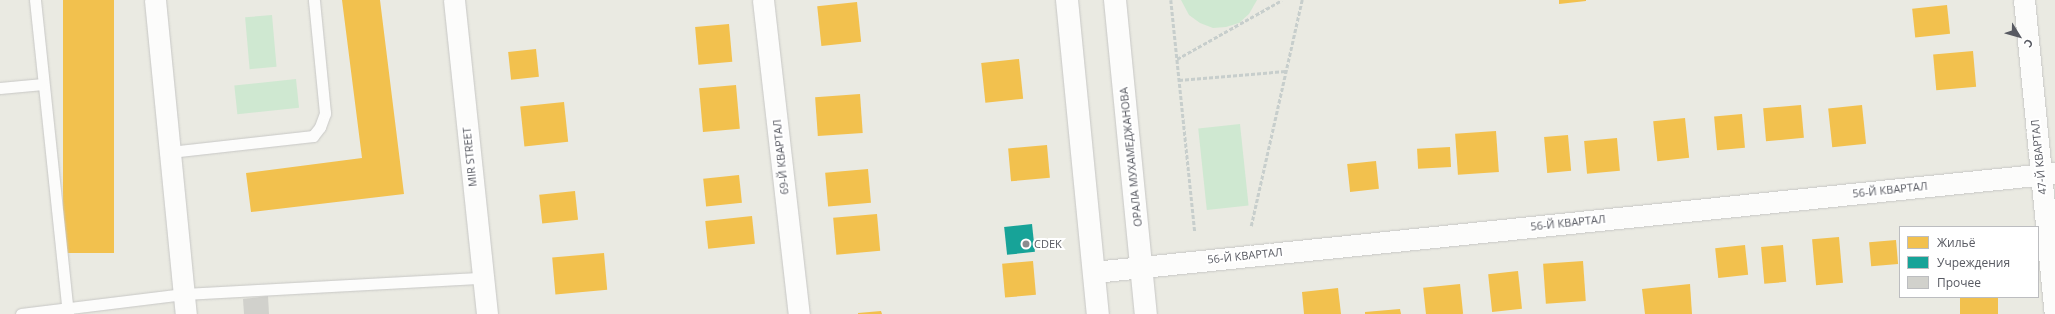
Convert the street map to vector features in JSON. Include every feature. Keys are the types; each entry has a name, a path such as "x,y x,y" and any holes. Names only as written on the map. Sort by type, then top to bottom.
{"street":[{"path":"155,0 185,304"},
{"name":"MIR STREET","path":"454,0 486,314"},
{"name":"69-Й КВАРТАЛ","path":"764,0 799,314"},
{"path":"1067,0 1098,314"},
{"name":"ОРАЛА МУХАМЕДЖАНОВА","path":"1115,0 1146,314"},
{"name":"47-Й КВАРТАЛ","path":"2024,0 2048,174 2055,314"},
{"name":"56-Й КВАРТАЛ","path":"1094,272 2048,174"}],"lane":[{"path":"34,0 68,311"},
{"path":"170,152 314,136 320,127 325,113 314,0"},
{"path":"0,88 43,84"},
{"path":"21,314 185,304 483,278"}],"path":[{"path":"1171,0 1195,232"},
{"path":"1177,59 1282,0"},
{"path":"1251,226 1302,0"},
{"path":"1179,80 1286,71"}],"green space":[{"path":"1181,0 1257,0 1249,14 1239,23 1226,27 1213,28 1200,23 1189,15"},
{"path":"272,15 277,67 250,69 245,17"},
{"path":"296,79 299,108 237,114 234,85"},
{"path":"1240,124 1249,206 1207,210 1198,128"}],"building: Жильё":[{"path":"63,0 114,0 114,253 63,253"},
{"path":"342,0 380,0 404,194 251,212 246,173 362,158"},
{"path":"1559,0 1586,0 1586,1 1559,4"},
{"path":"857,2 861,42 821,46 817,6"},
{"path":"1947,5 1950,34 1915,37 1912,9"},
{"path":"729,24 732,62 698,65 695,27"},
{"path":"536,49 539,77 511,80 508,52"},
{"path":"1973,51 1976,87 1936,90 1933,54"},
{"path":"1019,59 1023,99 985,103 981,63"},
{"path":"736,85 740,129 703,132 699,88"},
{"path":"860,94 863,133 818,136 815,97"},
{"path":"564,102 568,142 524,146 520,107"},
{"path":"1801,105 1804,138 1766,141 1763,108"},
{"path":"1862,105 1866,144 1832,147 1828,109"},
{"path":"1742,114 1745,148 1717,150 1714,116"},
{"path":"1685,118 1689,158 1657,161 1653,121"},
{"path":"1496,131 1499,172 1458,175 1455,134"},
{"path":"1568,135 1571,171 1547,173 1544,137"},
{"path":"1617,138 1620,171 1587,174 1584,141"},
{"path":"1047,145 1050,178 1011,181 1008,148"},
{"path":"1450,147 1451,167 1418,169 1417,149"},
{"path":"1376,161 1379,189 1350,192 1347,164"},
{"path":"868,169 871,203 828,207 825,173"},
{"path":"739,175 742,203 706,207 703,179"},
{"path":"575,191 578,220 542,224 539,195"},
{"path":"877,214 880,251 836,255 833,218"},
{"path":"752,216 755,244 708,249 705,221"},
{"path":"1839,237 1843,283 1816,285 1812,239"},
{"path":"1896,240 1898,264 1871,266 1869,242"},
{"path":"1745,245 1748,275 1718,278 1715,248"},
{"path":"1783,245 1786,282 1764,284 1761,247"},
{"path":"604,253 607,290 555,294 552,258"},
{"path":"1033,261 1036,295 1005,298 1002,264"},
{"path":"1583,261 1586,301 1546,304 1543,264"},
{"path":"1518,271 1522,309 1492,312 1488,274"},
{"path":"1460,284 1463,314 1426,314 1423,288"},
{"path":"1690,284 1692,314 1645,314 1642,289"},
{"path":"1338,288 1341,314 1304,314 1302,292"},
{"path":"1960,298 1998,298 1998,314 1960,314"},
{"path":"1400,309 1401,314 1365,314 1365,312"},
{"path":"881,311 882,314 858,314 858,313"}],"building: Учреждения":[{"path":"1032,224 1035,252 1007,255 1004,227"}],"building: Прочее":[{"path":"268,296 269,314 244,314 243,299"}],"place":[{"name":"CDEK","path":"1026,244"}]}
